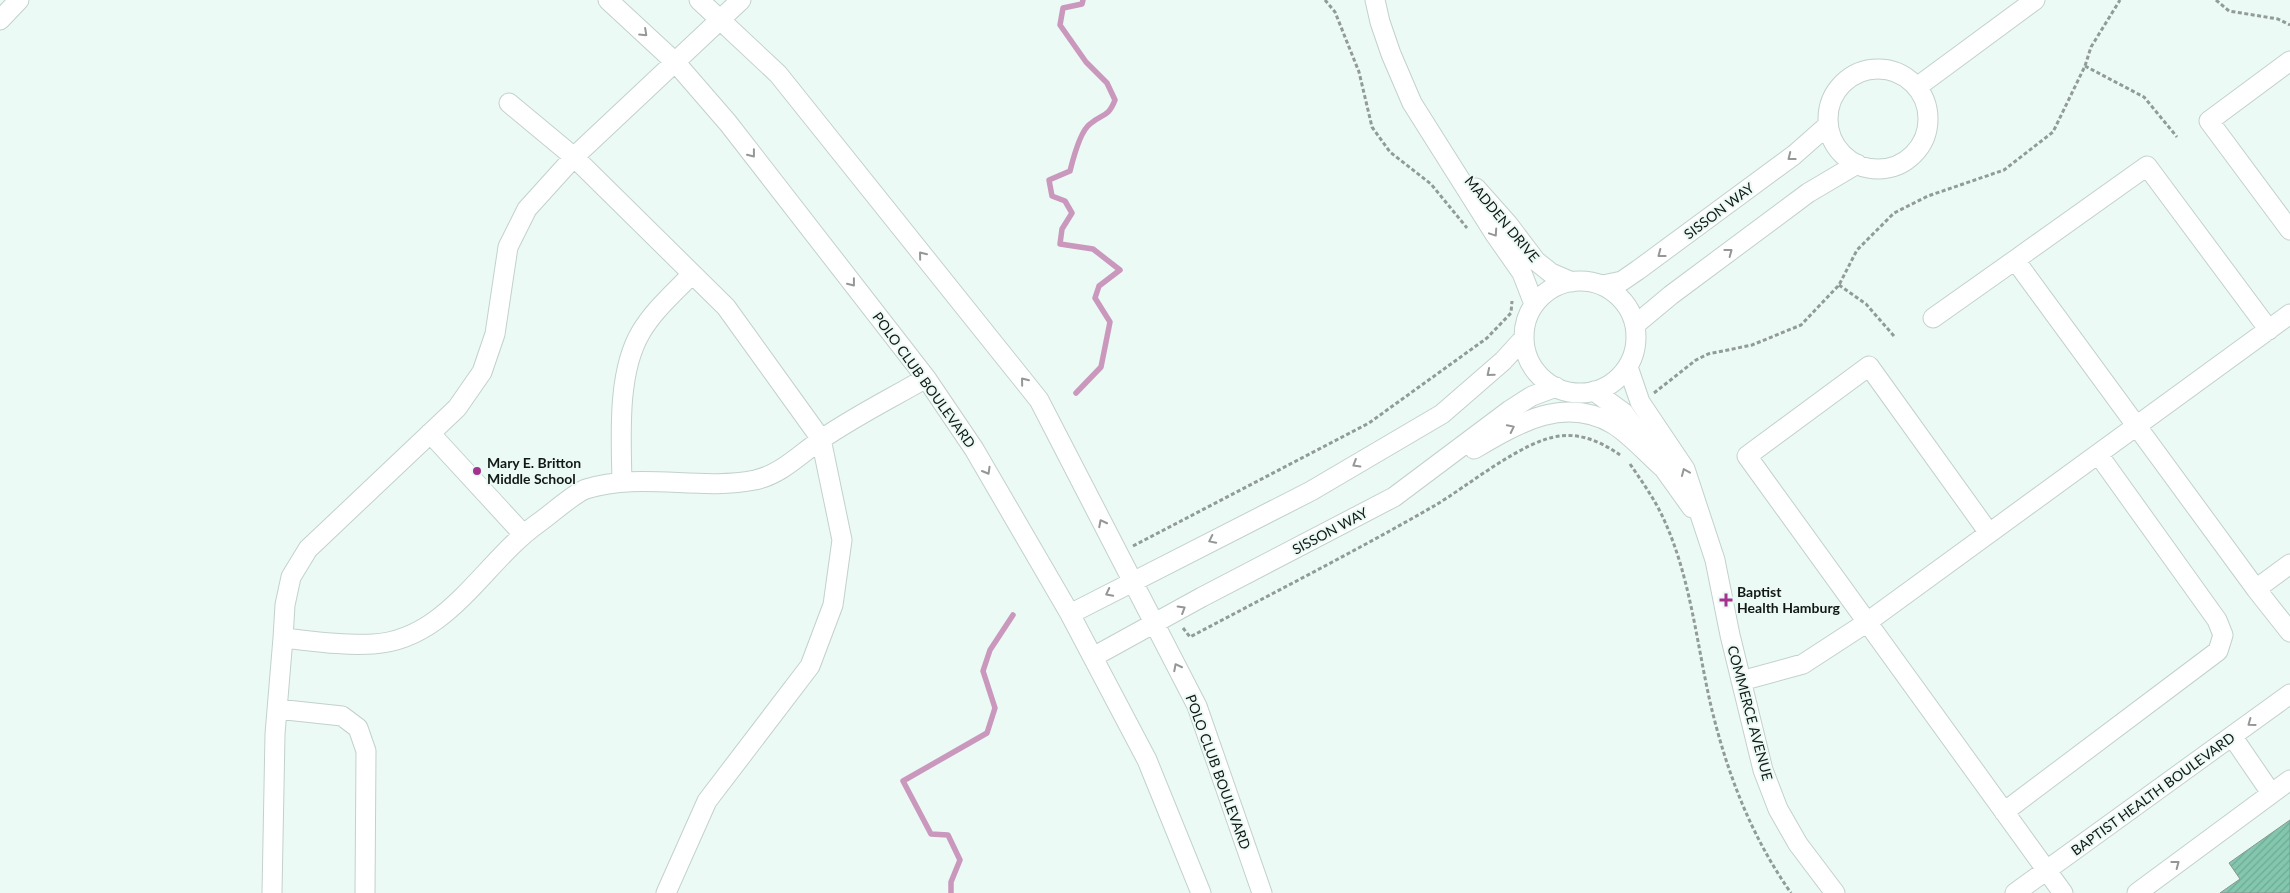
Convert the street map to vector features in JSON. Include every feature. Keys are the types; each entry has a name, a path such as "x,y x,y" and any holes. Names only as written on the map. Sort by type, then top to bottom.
{"street":[{"path":"0,20 19,0"},
{"name":"POLO CLUB BOULEVARD","path":"608,0 676,63 728,123 926,378 974,449 1070,614 1147,760 1201,893"},
{"name":"POLO CLUB BOULEVARD","path":"699,0 778,74 1038,400 1197,706 1262,893"},
{"path":"272,893 277,709 285,605 291,577 308,549 456,408 482,372 495,334 508,247 527,209 574,157 741,0"},
{"name":"MADDEN DRIVE","path":"1375,0 1388,46 1412,103 1494,233 1522,273 1534,304"},
{"path":"1917,87 2035,0"},
{"path":"2290,61 2209,121 2290,230"},
{"path":"1874,69 1890,70 1905,76 1917,87 1925,102 1928,118 1926,135 1918,149 1906,161 1890,168 1873,169 1857,164 1843,155 1833,141 1828,125 1829,109 1834,94 1844,81 1858,73 1874,69"},
{"path":"509,104 574,157 691,275 726,307 821,439 842,540 833,605 810,666 707,801 666,893"},
{"name":"SISSON WAY","path":"1602,285 1622,281 1638,270 1794,155 1828,125"},
{"name":"MADDEN DRIVE","path":"1440,148 1508,224 1536,261 1551,272 1572,282"},
{"path":"1635,325 1659,303 1808,193 1857,164"},
{"path":"1933,318 2147,166 2269,330"},
{"path":"2015,260 2138,425 2288,633"},
{"path":"622,482 622,415 630,357 640,333 656,310 691,275"},
{"path":"1588,281 1602,285 1624,301 1631,312 1635,325 1636,339 1634,354 1628,367 1613,382 1594,391 1568,391 1556,387 1543,378 1533,367 1527,353 1524,338 1526,320 1534,304 1557,286 1572,282 1588,281"},
{"path":"1741,681 1802,664 1866,623 2290,314"},
{"path":"1070,614 1311,491 1442,414 1503,361 1524,338"},
{"path":"1989,533 1869,366 1747,456 2063,893"},
{"name":"COMMERCE AVENUE","path":"1628,367 1640,402 1685,469 1715,560 1741,681 1763,770 1778,809 1798,844 1835,893"},
{"path":"283,638 373,644 399,640 414,633 448,611 523,534 584,490 622,482 662,481 725,484 758,479 789,466 821,439 926,378"},
{"name":"SISSON WAY","path":"1093,657 1394,497 1510,410 1532,396 1556,387"},
{"name":"COMMERCE AVENUE","path":"1594,391 1624,413 1700,518"},
{"path":"1394,497 1507,430 1544,414 1566,411 1592,415 1613,424 1662,467"},
{"path":"430,433 523,534"},
{"path":"2004,812 2218,651 2223,635 2217,620 2098,454"},
{"path":"2256,589 2290,564"},
{"name":"BAPTIST HEALTH BOULEVARD","path":"2014,893 2047,871 2288,694"},
{"path":"277,709 342,716 358,728 366,751 365,893"},
{"path":"2232,736 2271,793"},
{"path":"2136,893 2290,780"}],"path":[{"path":"1326,0 1335,12 1359,72 1372,127 1390,152 1431,184 1470,233"},
{"path":"1652,395 1696,360 1708,354 1752,345 1800,325 1839,285 1857,250 1894,213 1928,196 2004,170 2053,132 2085,66 2091,47 2120,0"},
{"path":"2216,0 2229,11 2278,19 2290,25"},
{"path":"2085,66 2144,97 2177,137"},
{"path":"1839,285 1866,304 1894,336"},
{"path":"1149,572 1133,546 1369,423 1487,338 1511,314 1513,303 1510,295"},
{"path":"1174,614 1190,638 1427,510 1531,444 1560,436 1578,437 1604,444 1627,460 1649,490 1666,523 1678,558 1695,627 1711,706 1725,759 1741,804 1771,865 1791,893"}],"building":[{"path":"2290,820 2290,893 2220,893 2240,879 2229,863"}],"waterway":[{"path":"1076,393 1101,367 1110,322 1095,298 1099,286 1120,270 1093,249 1060,244 1062,229 1072,213 1065,201 1052,196 1049,180 1070,171 1077,146 1086,128 1107,113 1115,100 1107,83 1086,62 1060,25 1063,8 1082,4 1083,0"},
{"path":"951,893 951,882 960,860 948,835 931,834 903,781 987,733 995,708 983,671 990,650 1013,615"}],"place":[{"name":"Mary E. Britton Middle School","path":"477,471"},
{"name":"Baptist Health Hamburg","path":"1726,600"}]}
